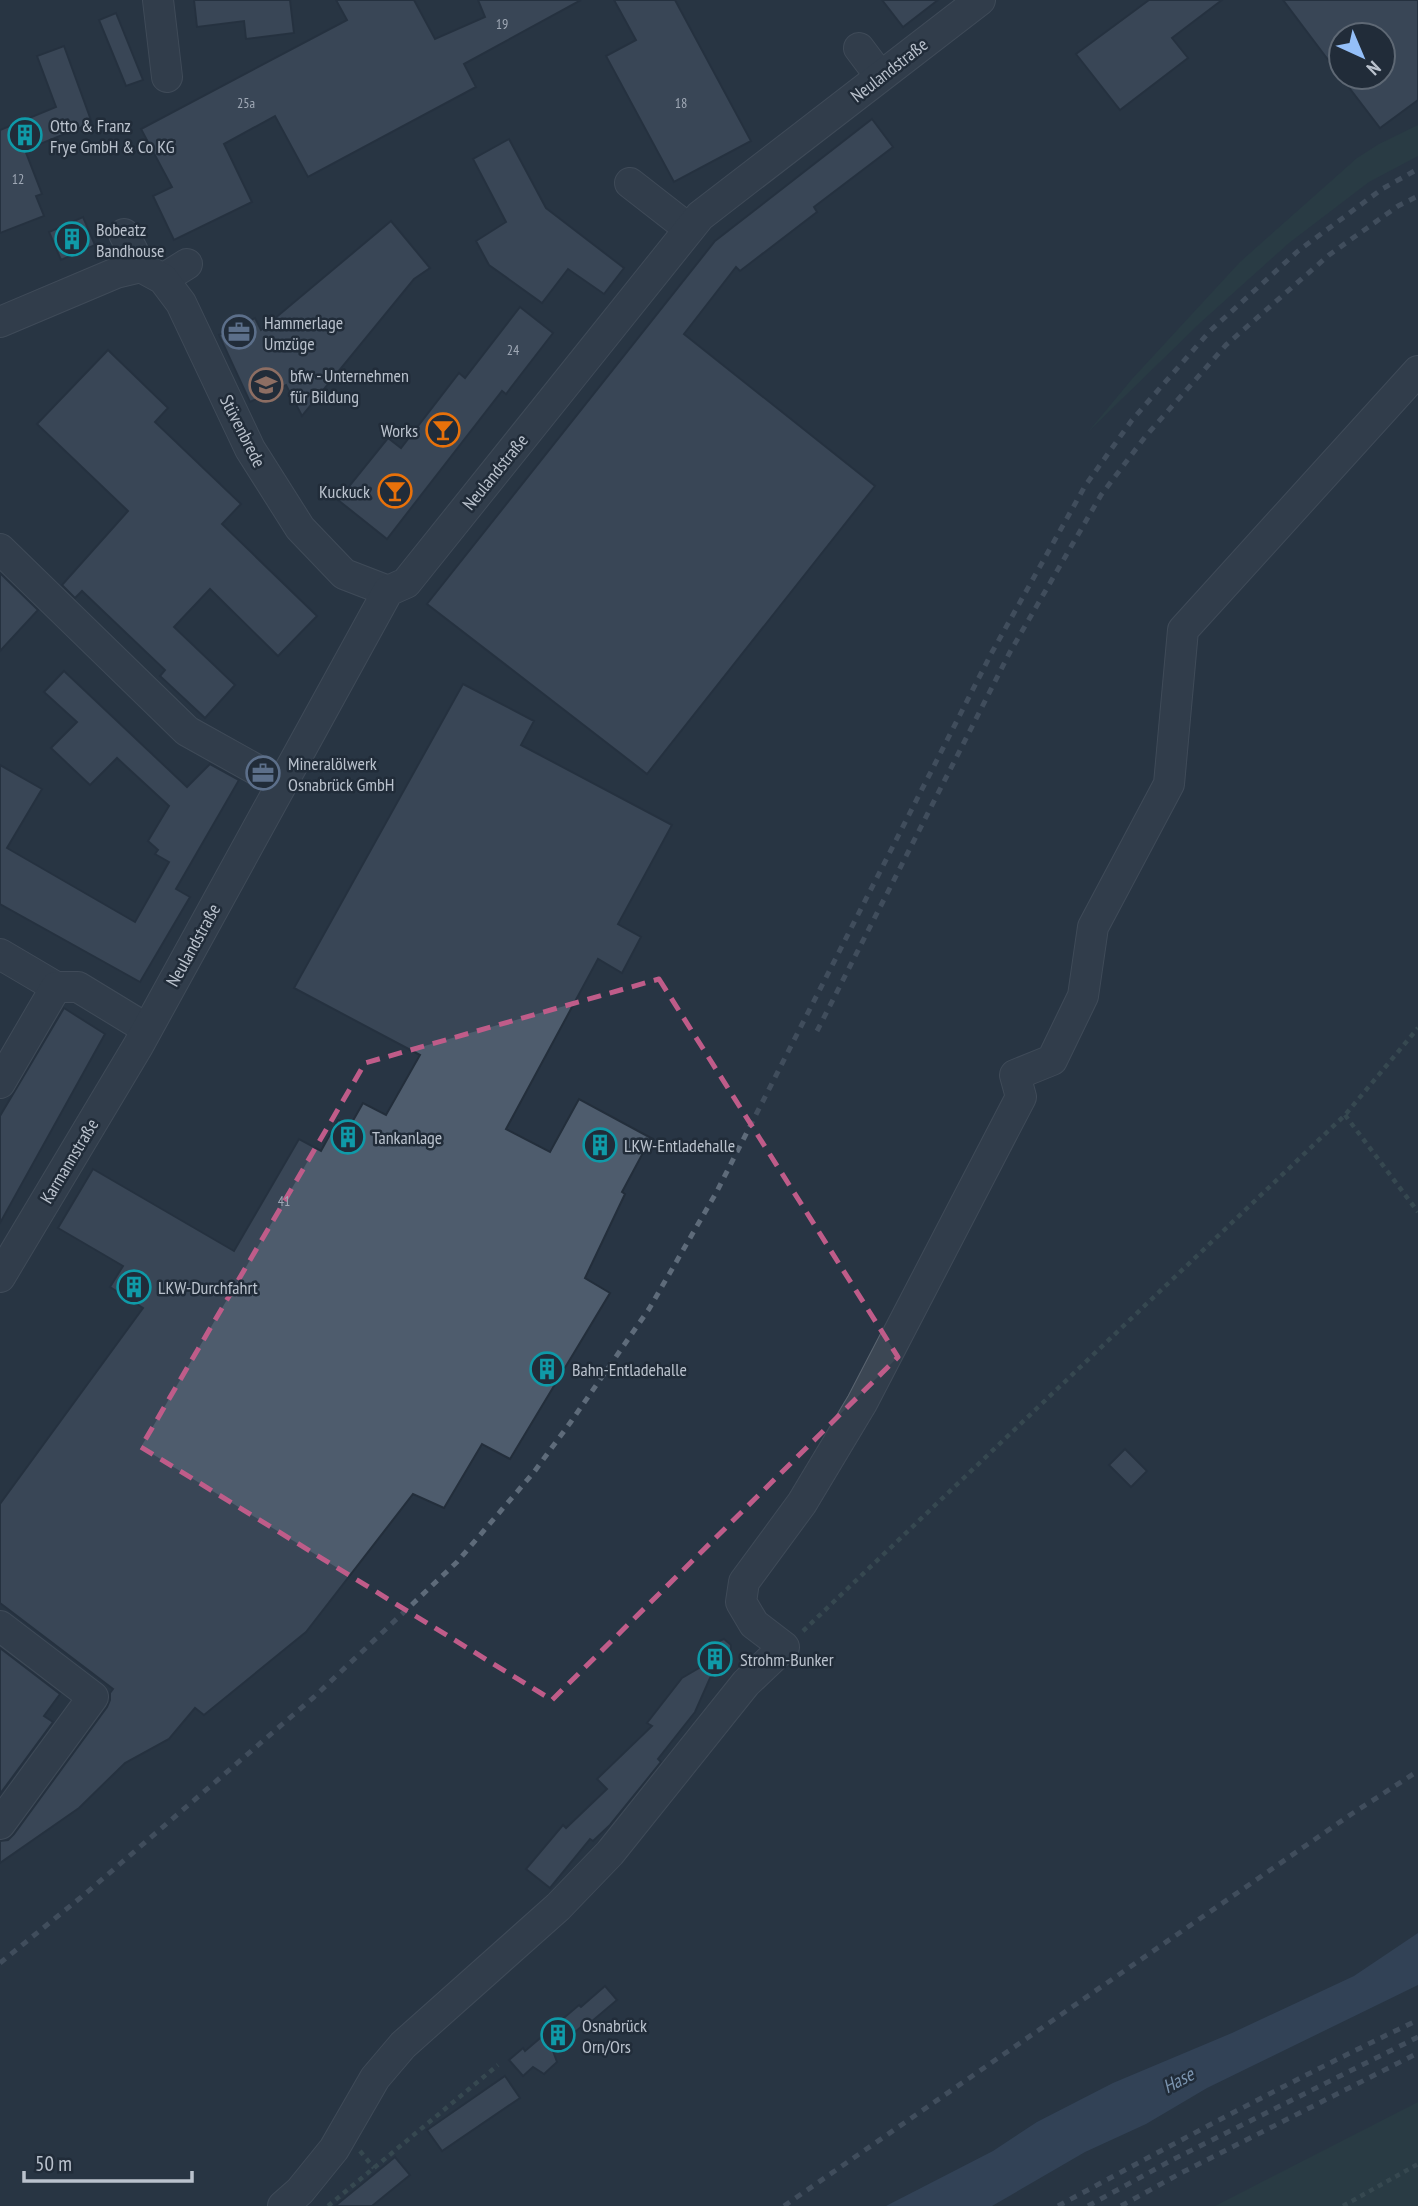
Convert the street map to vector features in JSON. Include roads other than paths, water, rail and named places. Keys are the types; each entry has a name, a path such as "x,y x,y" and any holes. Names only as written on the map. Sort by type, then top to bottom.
{"street":[{"path":"158,0 167,76"},
{"name":"Neulandstraße","path":"143,1037 388,591 406,583 700,216 980,0"},
{"path":"859,48 880,76"},
{"path":"630,183 689,229"},
{"name":"Stüvenbrede","path":"124,234 181,303 250,449 300,528 344,574 388,591"},
{"path":"0,322 152,271"},
{"path":"283,2206 300,2191 334,2149 375,2078 403,2045 558,1907 610,1853 746,1683 784,1647 754,1624 741,1602 744,1582 802,1503 862,1403 1021,1097 1015,1075 1052,1060 1083,996 1093,927 1169,784 1183,630 1418,372"},
{"path":"0,549 187,731 282,784"},
{"path":"0,954 56,987 78,987 143,1037"},
{"path":"0,1083 56,987"},
{"name":"Karmannstraße","path":"0,1276 143,1037"},
{"path":"0,1626 93,1697 0,1824"}],"water":[{"name":"Hase","path":"1418,1933 1418,1985 1207,2088 1146,2124 1085,2152 992,2206 886,2206 993,2151 1037,2122 1113,2083 1232,2033 1354,1976"}],"railway":[{"path":"0,1963 85,1894 314,1697 457,1562 534,1472 649,1309 716,1193 991,654 1085,486 1132,420 1210,331 1298,251 1382,189 1418,169"},
{"path":"817,1031 1010,652 1101,495 1145,437 1226,345 1329,255 1398,206 1418,196"},
{"path":"784,2206 1350,1815 1418,1771"},
{"path":"1058,2206 1282,2087 1418,2020"},
{"path":"1088,2206 1172,2160 1418,2037"},
{"path":"1121,2206 1418,2053"}],"place":[{"name":"Otto & Franz Frye GmbH & Co KG","path":"25,135"},
{"name":"Bobeatz Bandhouse","path":"72,239"},
{"name":"Hammerlage Umzüge","path":"239,332"},
{"name":"bfw - Unternehmen für Bildung","path":"266,385"},
{"name":"Works","path":"443,430"},
{"name":"Kuckuck","path":"395,491"},
{"name":"Mineralölwerk Osnabrück GmbH","path":"263,773"},
{"name":"Tankanlage","path":"348,1137"},
{"name":"LKW-Entladehalle","path":"600,1145"},
{"name":"LKW-Durchfahrt","path":"134,1287"},
{"name":"Bahn-Entladehalle","path":"547,1369"},
{"name":"Strohm-Bunker","path":"715,1659"},
{"name":"Osnabrück Orn/Ors","path":"558,2035"}]}
